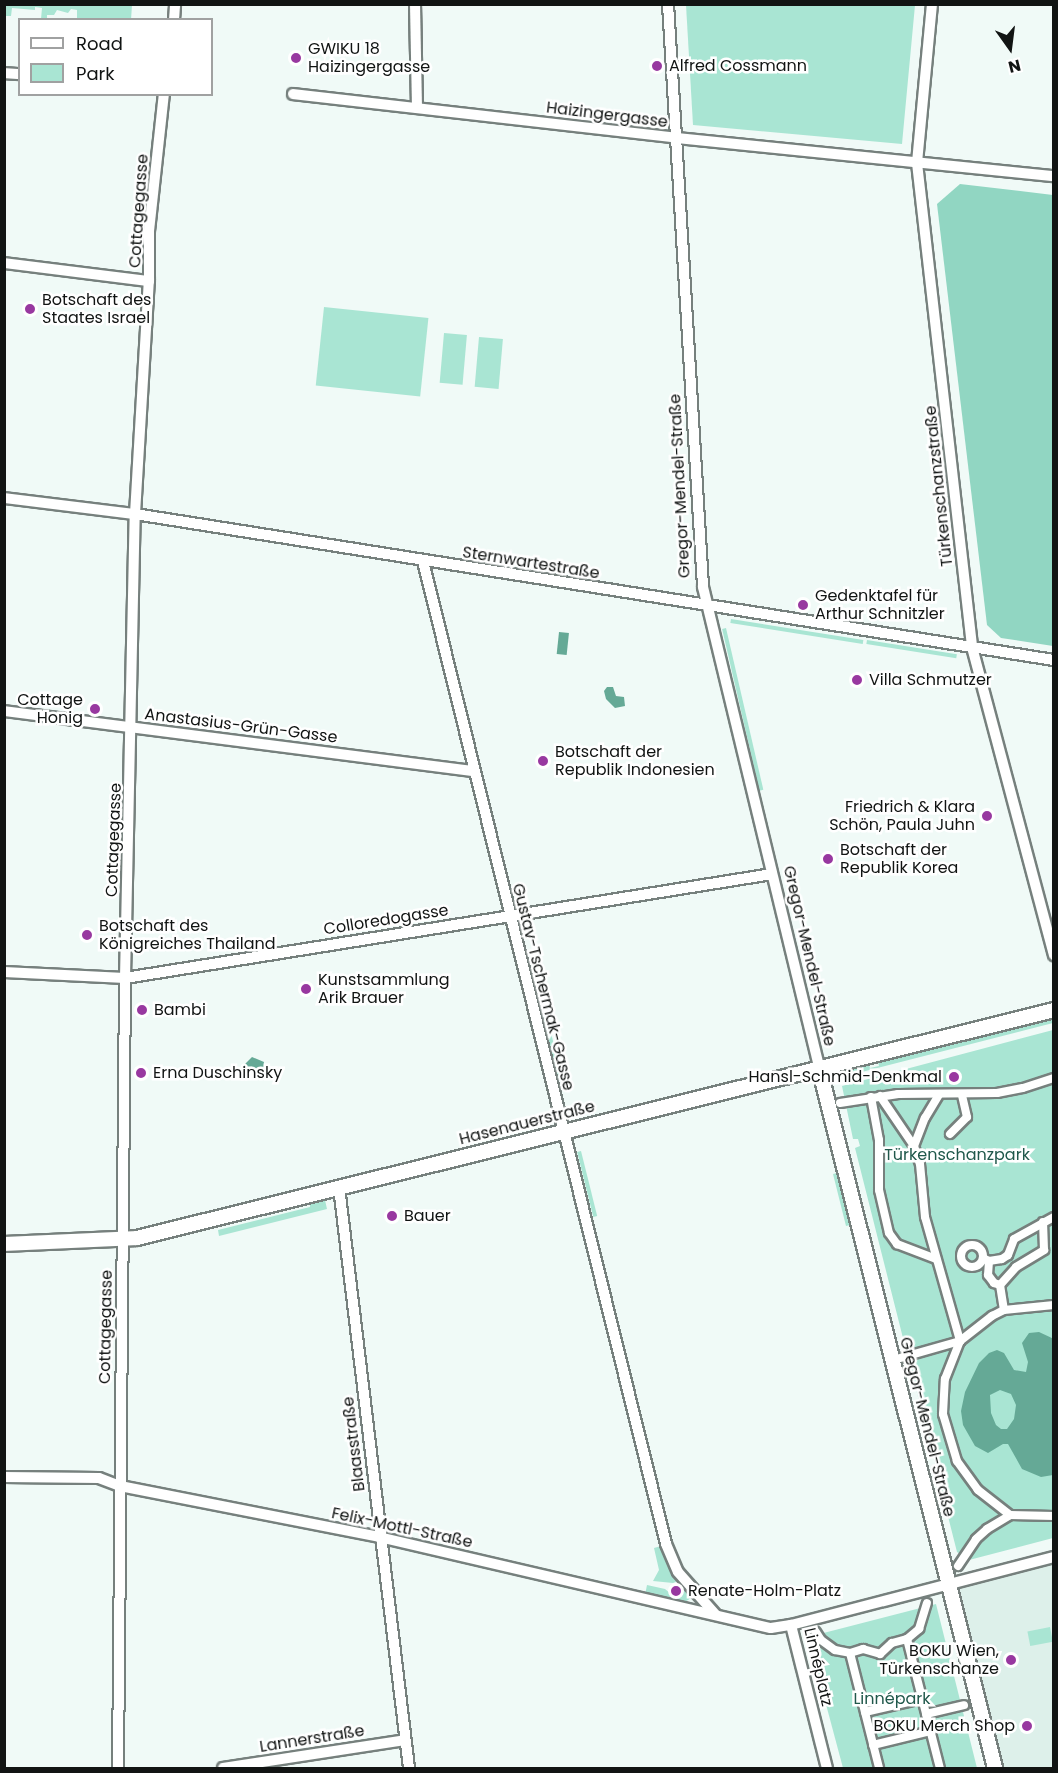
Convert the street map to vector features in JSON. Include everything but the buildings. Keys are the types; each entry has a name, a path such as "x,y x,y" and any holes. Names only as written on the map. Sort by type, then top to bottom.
{"street":[{"path":"415,4 417,108"},
{"name":"Gregor-Mendel-Straße","path":"668,4 703,587 819,1067 995,1768"},
{"name":"Türkenschanzstraße","path":"932,4 917,163 972,647 1053,955"},
{"name":"Haizingergasse","path":"292,94 676,138 1053,176"},
{"name":"Cottagegasse","path":"118,1768 125,978 135,514 149,281 149,231 164,96"},
{"path":"4,263 149,281"},
{"name":"Sternwartestraße","path":"4,498 135,514 1053,660"},
{"name":"Gustav-Tschermak-Gasse","path":"423,561 473,771 666,1544 678,1572 716,1615"},
{"name":"Anastasius-Grün-Gasse","path":"4,711 473,771"},
{"name":"Colloredogasse","path":"4,972 125,978 772,874"},
{"name":"Hasenauerstraße","path":"4,1244 122,1240 1053,1010"},
{"path":"840,1103 875,1096 962,1096 1023,1089 1053,1078"},
{"path":"914,1146 925,1118 939,1095"},
{"path":"875,1096 914,1146 920,1164 925,1217 960,1341 950,1360 943,1399 946,1429 951,1448 972,1484 1010,1515"},
{"path":"875,1096 879,1140 879,1190 889,1233 897,1244 936,1259"},
{"path":"950,1134 967,1117 962,1096"},
{"name":"Blaasstraße","path":"339,1186 379,1537 409,1768"},
{"path":"1000,1285 994,1283 988,1275 986,1260 1002,1259 1008,1255 1014,1239 1053,1216"},
{"path":"1000,1285 1016,1267 1044,1250 1043,1222"},
{"path":"1000,1285 1005,1310"},
{"path":"893,1360 960,1341 992,1316 1005,1310 1053,1305"},
{"name":"Felix-Mottl-Straße","path":"4,1478 99,1478 120,1486 379,1537 771,1628 791,1625"},
{"path":"958,1566 976,1539 987,1528 1010,1515 1053,1516"},
{"name":"Linnéplatz","path":"827,1768 791,1625 1053,1557"},
{"path":"816,1632 821,1640 835,1650 850,1653 863,1649 880,1654 892,1643 907,1639 919,1629 927,1603"},
{"path":"907,1639 940,1768"},
{"path":"850,1653 879,1768"},
{"path":"865,1712 922,1699"},
{"path":"926,1714 964,1705"},
{"path":"873,1745 931,1731"},
{"name":"Lannerstraße","path":"223,1768 405,1740"}],"shaded area":[{"path":"960,184 1053,195 1053,646 1001,638 987,625 937,204"},
{"path":"559,632 569,633 567,655 557,654"},
{"path":"607,687 613,687 616,696 624,697 625,706 615,708 606,699 604,691"},
{"path":"252,1057 264,1062 263,1070 249,1073 245,1071 244,1065"},
{"path":"1039,1332 1054,1339 1053,1475 1041,1477 1022,1469 1008,1444 1003,1444 988,1453 975,1446 963,1425 961,1411 965,1392 979,1363 989,1353 997,1350 1004,1353 1014,1370 1026,1372 1028,1362 1022,1343 1029,1333","holes":["1000,1390 1011,1394 1016,1405 1014,1419 1007,1429 1001,1429 996,1425 991,1413 990,1395"]},
{"name":"BOKU Wien, Türkenschanze","path":"1053,1557 1053,1768 995,1768 949,1584"}],"green space":[{"path":"5,4 132,5 131,18 77,18 77,10 71,9 68,13 57,10 54,15 41,18 42,8 35,7 35,10 12,8 11,16 5,16"},
{"path":"686,5 915,5 902,144 693,125"},
{"path":"324,307 428,318 420,397 316,386"},
{"path":"444,333 467,335 463,385 440,383"},
{"path":"479,337 503,339 499,389 475,387"},
{"path":"731,619 863,640 863,644 730,623"},
{"path":"726,628 763,790 759,791 722,629"},
{"path":"867,640 957,654 956,658 866,644"},
{"path":"546,1013 563,1080 559,1081 542,1014"},
{"path":"1053,1018 1053,1023 846,1076 841,1072 869,1065 870,1068 879,1066 878,1062"},
{"name":"Türkenschanzpark","path":"1053,1030 1053,1538 969,1560 957,1552 855,1148 860,1146 858,1139 853,1139 842,1086"},
{"path":"581,1151 597,1216 593,1217 577,1152"},
{"path":"837,1173 838,1177 842,1176 844,1185 840,1186 850,1225 846,1226 833,1174"},
{"path":"325,1200 327,1209 219,1236 218,1230 310,1207 310,1203"},
{"path":"661,1546 678,1581 673,1583 653,1581 659,1570 654,1548"},
{"path":"647,1585 665,1589 671,1594 683,1588 691,1598 685,1602 645,1595"},
{"name":"Linnépark","path":"936,1604 977,1768 843,1768 808,1637"},
{"path":"1050,1627 1053,1642 1030,1646 1027,1631"}],"place":[{"name":"GWIKU 18 Haizingergasse","path":"296,58"},
{"name":"Alfred Cossmann","path":"657,66"},
{"name":"Botschaft des Staates Israel","path":"30,309"},
{"name":"Gedenktafel für Arthur Schnitzler","path":"803,605"},
{"name":"Villa Schmutzer","path":"857,680"},
{"name":"Cottage Honig","path":"95,709"},
{"name":"Botschaft der Republik Indonesien","path":"543,761"},
{"name":"Friedrich & Klara Schön, Paula Juhn","path":"987,816"},
{"name":"Botschaft der Republik Korea","path":"828,859"},
{"name":"Botschaft des Königreiches Thailand","path":"87,935"},
{"name":"Kunstsammlung Arik Brauer","path":"306,989"},
{"name":"Bambi","path":"142,1010"},
{"name":"Erna Duschinsky","path":"141,1073"},
{"name":"Hansl-Schmid-Denkmal","path":"954,1077"},
{"name":"Bauer","path":"392,1216"},
{"name":"Renate-Holm-Platz","path":"676,1591"},
{"name":"BOKU Wien, Türkenschanze","path":"1011,1660"},
{"name":"BOKU Merch Shop","path":"1027,1726"}]}
